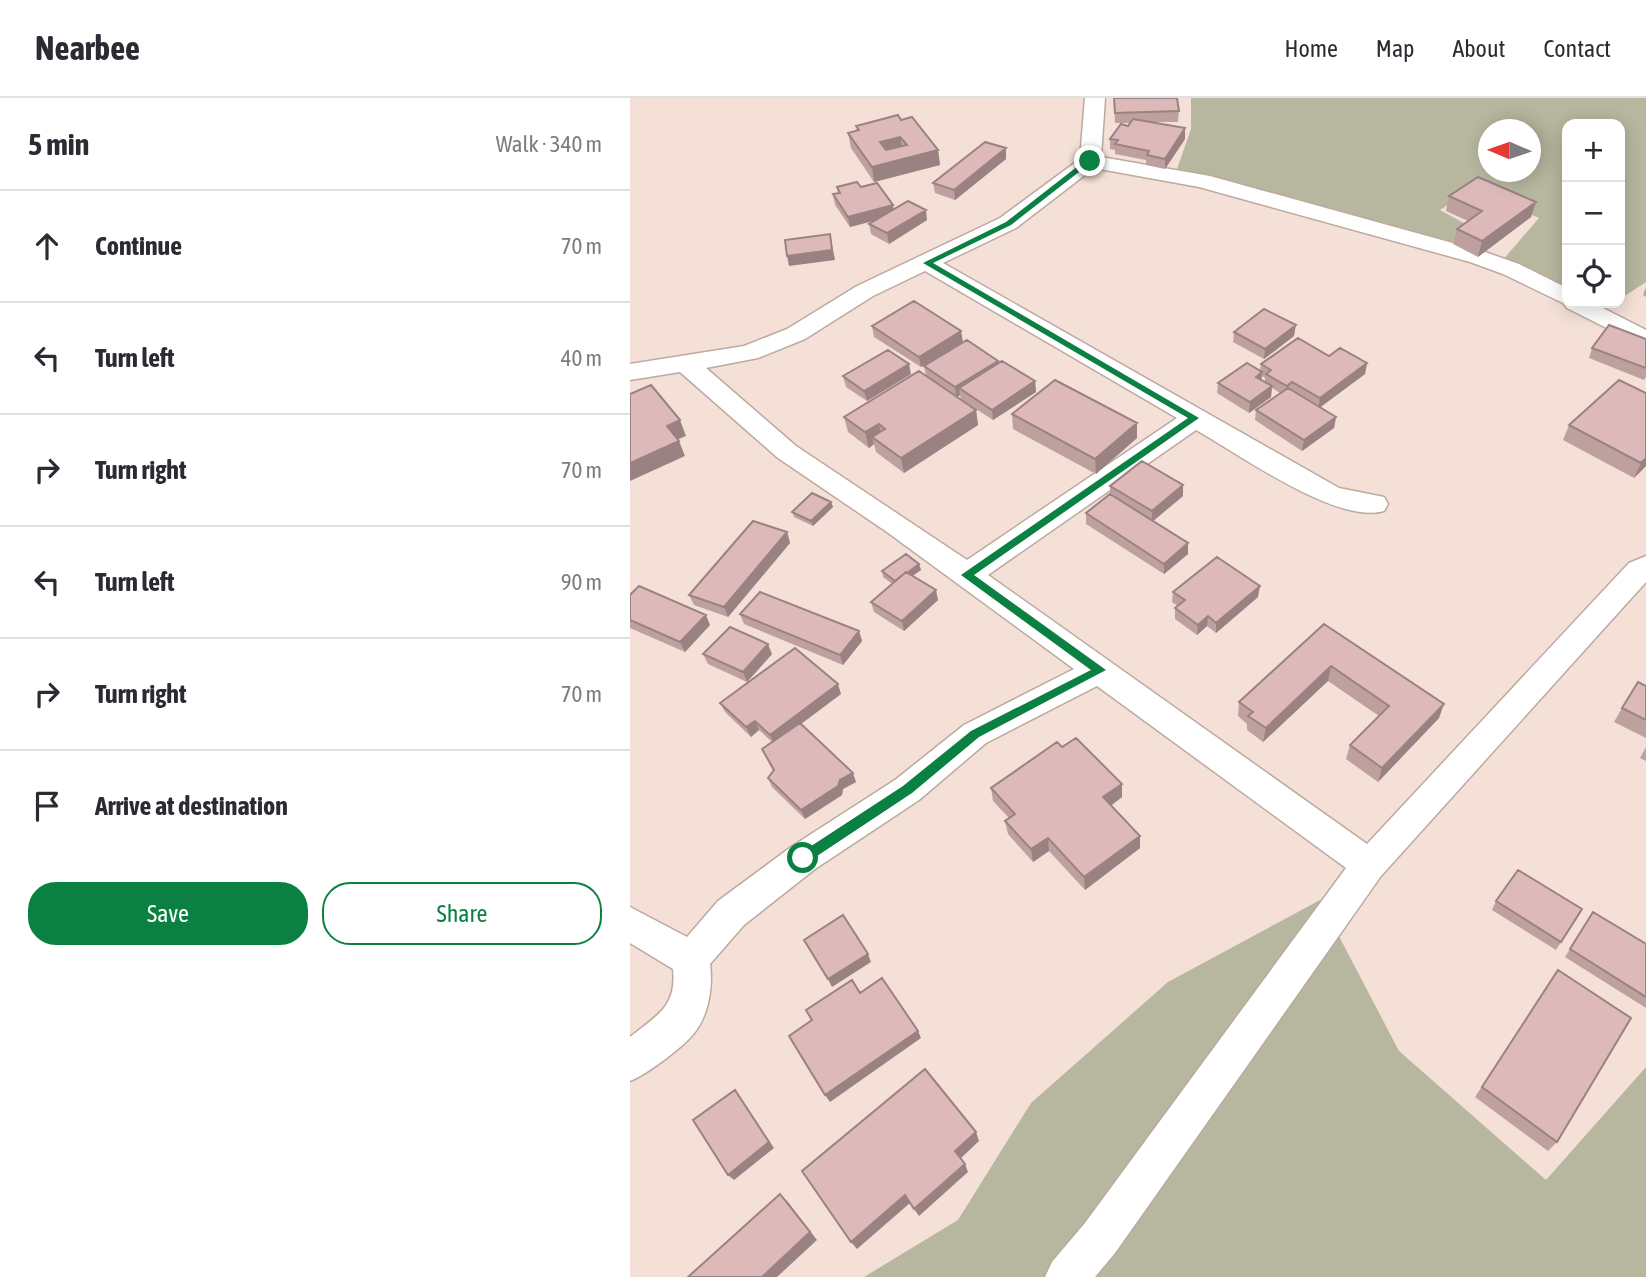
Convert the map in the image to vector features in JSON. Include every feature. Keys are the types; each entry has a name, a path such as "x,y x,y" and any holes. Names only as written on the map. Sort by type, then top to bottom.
{"street":[{"path":"1090,161 1095,98"},
{"path":"630,372 749,353 784,339 865,291 1008,223 1090,161 1202,181 1477,257 1522,274 1562,295"},
{"path":"927,263 1332,496 1374,504"},
{"path":"1585,308 1646,340"},
{"path":"685,363 787,452 1101,670 1369,865"},
{"path":"967,575 1195,418"},
{"path":"1067,1277 1100,1238 1369,865 1418,814 1440,785 1639,571 1646,567"},
{"path":"630,1062 682,1019 694,986 691,959 731,913 803,858 907,789 975,734 1101,670"},
{"path":"630,924 691,959"}],"green space":[{"path":"1191,98 1646,98 1646,282 1625,296 1625,119 1562,119 1562,294 1496,268 1539,218 1473,189 1440,210 1471,227 1448,246 1176,172 1191,129"},
{"path":"1320,900 1399,1051 1546,1180 1646,1067 1646,1277 864,1277 958,1220 1031,1103 1168,982"}],"building":[{"path":"1114,98 1177,98 1179,111 1115,113"},
{"path":"898,115 901,120 912,117 938,150 872,167 848,133 859,130 856,126","holes":["900,137 907,145 886,150 880,142"]},
{"path":"1133,119 1185,128 1165,159 1147,155 1149,151 1115,144 1118,140 1110,139 1121,124 1128,126"},
{"path":"985,142 1006,148 954,190 933,183"},
{"path":"1478,177 1478,182 1490,182 1536,202 1482,241 1457,229 1482,211 1449,196"},
{"path":"857,182 861,187 877,183 893,205 848,217 833,194 840,193 837,187"},
{"path":"908,201 926,210 887,233 869,224"},
{"path":"830,234 832,250 787,256 785,240"},
{"path":"914,301 961,331 919,357 872,326"},
{"path":"1264,309 1296,325 1265,349 1234,332"},
{"path":"1609,325 1646,339 1646,368 1592,348"},
{"path":"1298,338 1329,356 1340,348 1367,363 1320,398 1292,382 1287,386 1266,374 1271,370 1261,364"},
{"path":"967,340 998,361 955,387 924,366"},
{"path":"888,350 909,364 864,391 843,376"},
{"path":"1002,361 1035,381 992,410 959,388"},
{"path":"1247,363 1262,372 1256,377 1272,386 1250,402 1218,383"},
{"path":"919,371 976,410 901,458 872,437 885,429 879,424 865,432 844,417"},
{"path":"1055,380 1137,423 1095,459 1012,414"},
{"path":"1619,380 1646,393 1646,458 1641,463 1569,425"},
{"path":"651,385 680,420 667,426 679,441 630,463 630,394"},
{"path":"1288,388 1336,417 1304,440 1256,410"},
{"path":"1142,461 1183,485 1152,511 1110,486"},
{"path":"812,493 831,502 811,521 792,512"},
{"path":"1110,494 1188,543 1164,564 1086,513"},
{"path":"753,521 787,532 724,607 689,595"},
{"path":"906,554 919,564 895,581 882,571"},
{"path":"1217,557 1260,586 1216,623 1208,616 1198,625 1175,608 1185,600 1173,592"},
{"path":"906,572 936,590 902,621 871,602"},
{"path":"639,586 706,615 680,642 630,620 630,595"},
{"path":"760,592 859,631 840,655 740,614"},
{"path":"1324,624 1444,704 1382,768 1350,745 1389,706 1331,666 1266,728 1248,716 1253,712 1239,702"},
{"path":"730,627 768,644 743,672 703,654"},
{"path":"795,648 838,684 770,735 755,721 746,727 720,703"},
{"path":"1638,682 1646,686 1646,720 1622,708"},
{"path":"800,723 853,773 801,810 768,778 774,770 762,749"},
{"path":"1076,738 1122,784 1103,797 1140,836 1084,877 1048,838 1031,849 1005,821 1015,814 991,788 1057,742 1062,747"},
{"path":"1518,870 1582,909 1561,942 1496,901"},
{"path":"1593,912 1646,944 1646,997 1570,949"},
{"path":"843,915 868,954 828,979 804,940"},
{"path":"1558,970 1631,1018 1557,1142 1482,1087"},
{"path":"882,978 918,1031 825,1095 789,1036 812,1020 806,1010 852,980 860,993"},
{"path":"925,1069 976,1132 955,1151 965,1164 914,1209 905,1195 851,1242 802,1171"},
{"path":"735,1090 769,1142 728,1175 693,1120"},
{"path":"780,1194 810,1232 762,1277 688,1277"}],"route":[{"path":"803,858 907,789 975,734 1101,670 967,575 1195,418 927,263 1008,223 1090,161"}]}
